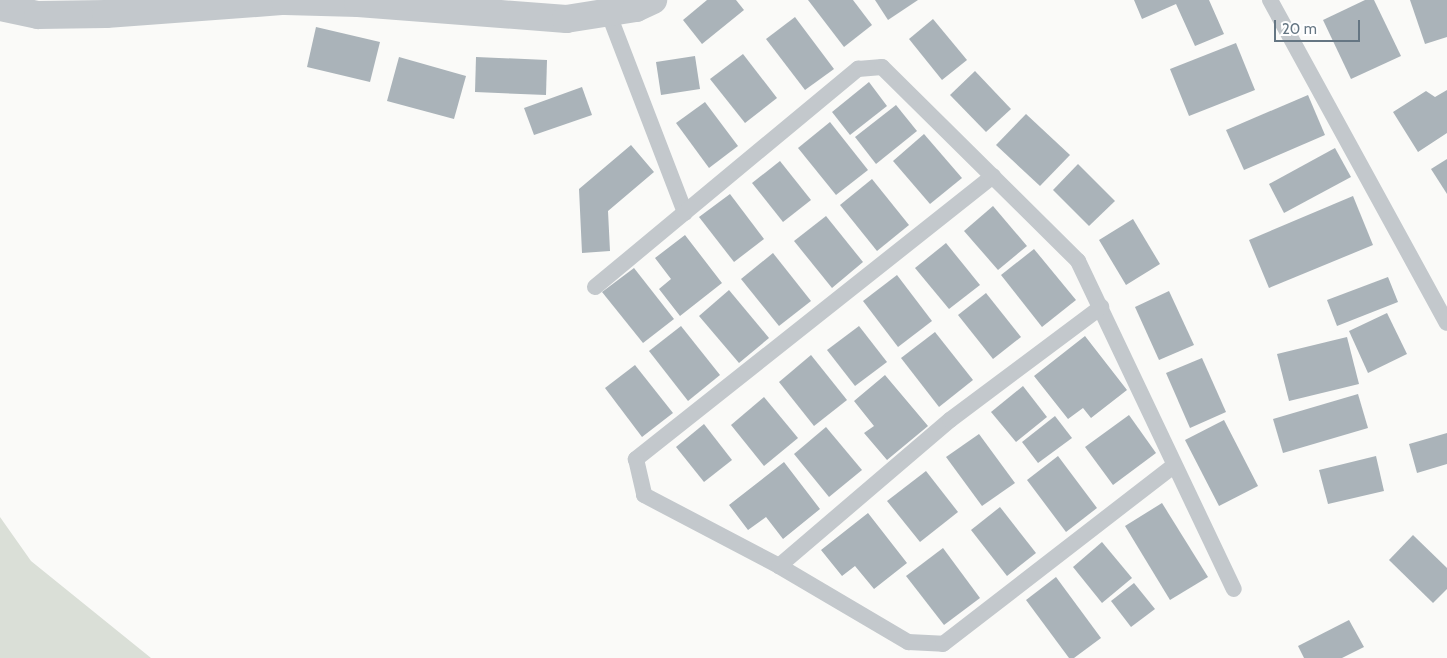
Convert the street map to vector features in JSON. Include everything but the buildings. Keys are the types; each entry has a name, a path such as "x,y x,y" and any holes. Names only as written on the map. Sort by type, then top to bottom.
{"street":[{"path":"0,7 38,15 106,14 285,1 358,2 566,19 636,8 653,0"}],"lane":[{"path":"1270,0 1447,323"},
{"path":"608,12 685,213"},
{"path":"595,287 858,69 882,67 1078,261 1173,466 1234,589"},
{"path":"993,176 636,458 644,495 779,566 908,642 943,644 1173,466"},
{"path":"779,566 950,420 1101,308"}],"shaded area":[{"path":"0,517 31,561 151,658 0,658"}]}
